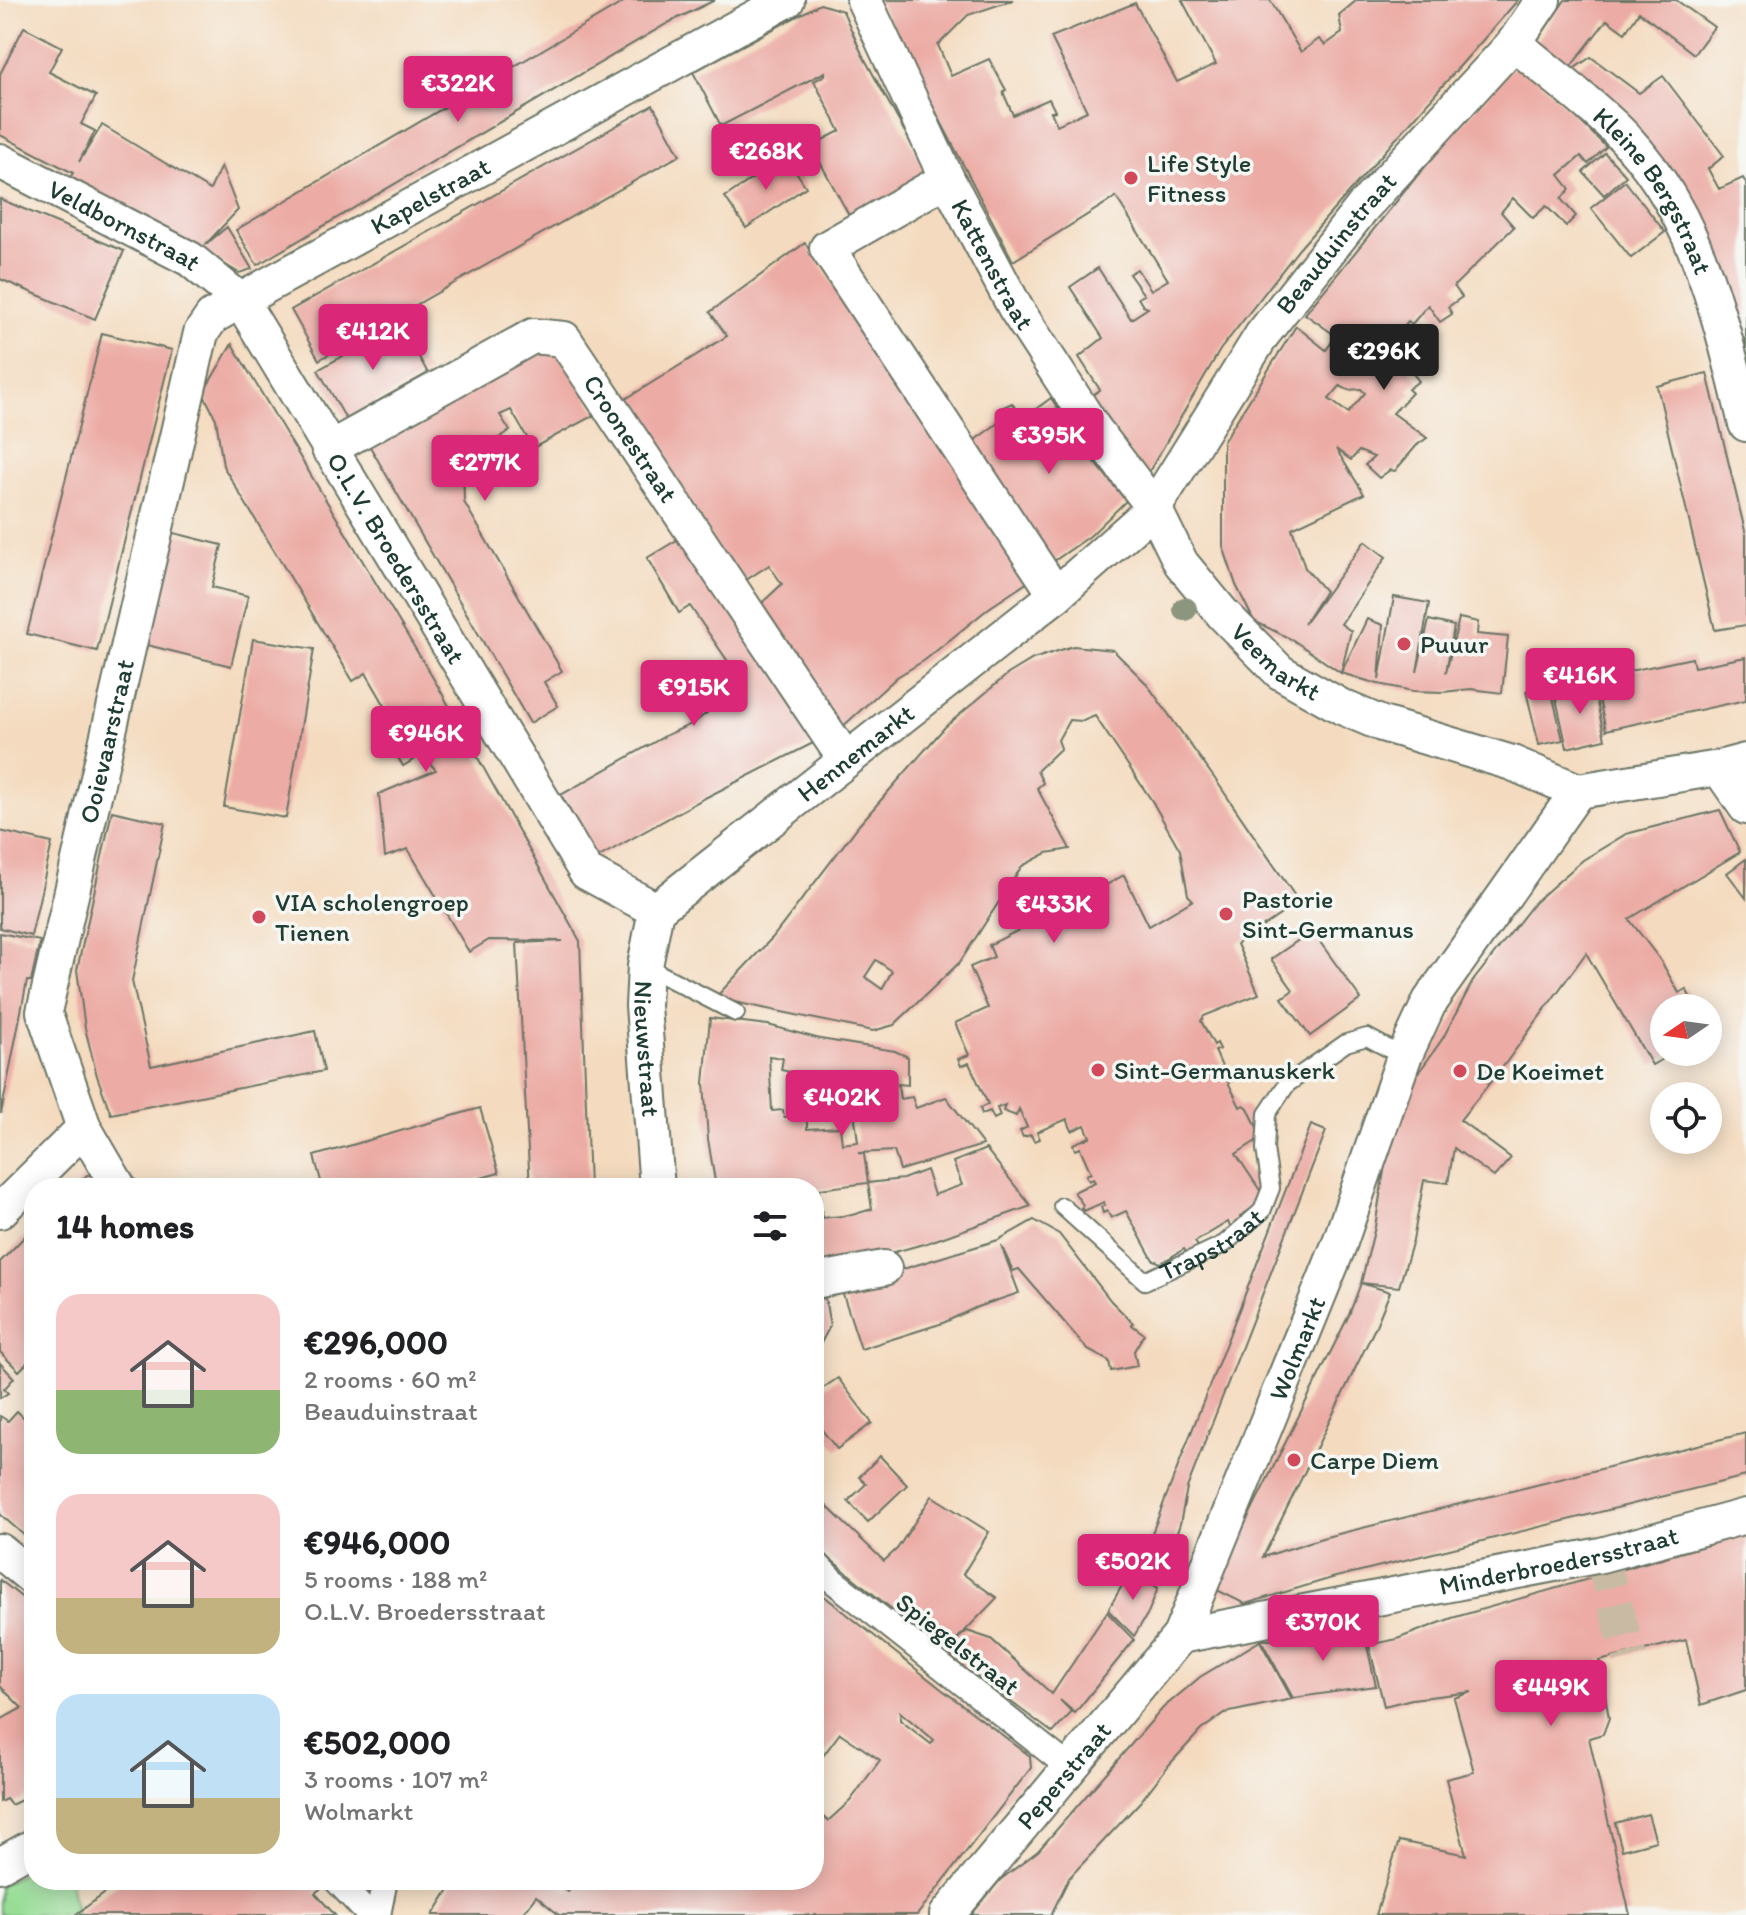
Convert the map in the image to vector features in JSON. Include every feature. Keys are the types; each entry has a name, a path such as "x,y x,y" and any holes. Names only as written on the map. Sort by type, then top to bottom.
{"street":[{"name":"Kapelstraat","path":"241,301 787,0"},
{"name":"Kattenstraat","path":"864,0 947,179 1016,309 1094,429 1154,508"},
{"name":"Beauduinstraat","path":"1154,508 1262,335 1363,207 1514,43 1543,0"},
{"name":"Kleine Bergstraat","path":"1514,43 1614,127 1650,168 1681,216 1703,266 1723,326 1746,424"},
{"name":"Veldbornstraat","path":"0,161 190,259 241,301"},
{"path":"947,179 827,248 1056,595 1154,508"},
{"name":"O.L.V. Broedersstraat","path":"241,301 586,872 656,910"},
{"name":"Ooievaarstraat","path":"113,1178 84,1128 44,1012 201,333 212,317 241,301"},
{"name":"Croonestraat","path":"329,449 533,336 564,339 845,759"},
{"name":"Veemarkt","path":"1154,508 1181,563 1223,614 1280,672 1342,707 1382,724 1512,763 1578,791"},
{"name":"Hennemarkt","path":"656,910 1056,595"},
{"path":"1404,1057 1430,1001 1578,791 1733,764 1746,807"},
{"name":"Nieuwstraat","path":"656,910 645,966 643,1006 656,1178"},
{"name":"Wolmarkt","path":"1180,1636 1339,1245 1404,1057"},
{"path":"33,1178 84,1128"},
{"path":"0,1211 24,1187"},
{"path":"824,1279 884,1268"},
{"name":"Minderbroedersstraat","path":"1180,1636 1601,1555 1746,1516"},
{"path":"0,1551 24,1571"},
{"name":"Spiegelstraat","path":"824,1572 1070,1768"},
{"name":"Peperstraat","path":"947,1915 1180,1636"},
{"path":"0,1865 24,1852"},
{"path":"345,1890 369,1915"},
{"path":"378,1915 383,1890"}],"lane":[{"path":"645,966 736,1013"},
{"name":"Trapstraat","path":"1062,1206 1145,1281 1224,1244 1262,1211 1271,1188 1265,1149 1267,1114 1287,1084 1346,1043 1367,1037 1404,1057"}],"green space":[{"path":"24,1872 24,1890 72,1890 76,1915 0,1915 0,1885"}],"building":[{"path":"627,0 715,0 668,23 257,265 236,230"},
{"path":"878,0 1013,0 968,15 938,45 951,76 989,59 1006,90 1003,92 1013,115 1049,99 1057,125 1087,111 1051,37 1135,3 1177,82 1216,64 1182,0 1270,0 1301,52 1319,39 1325,45 1342,33 1339,15 1357,0 1518,0 1299,249 1220,350 1147,475 1086,399 1100,390 1079,357 1103,338 1070,287 1098,268 1131,319 1148,308 1138,298 1144,295 1129,274 1137,269 1151,290 1168,280 1116,197 1013,261"},
{"path":"1565,0 1676,0 1714,27 1694,54 1639,12 1625,33 1607,20 1565,74 1533,47"},
{"path":"820,4 843,11 862,54 924,167 921,179 851,219 814,151 810,154 807,148 840,131 814,81 825,72 721,126 693,72"},
{"path":"24,27 62,47 49,72 96,96 81,124 95,131 79,162 102,125 210,190 221,166 238,210 205,245 227,227 252,269 239,273 139,213 136,218 70,178 73,173 0,135 0,74"},
{"path":"1591,57 1639,93 1663,76 1724,156 1708,169 1719,189 1743,178 1746,183 1746,355 1724,294 1719,261 1701,231 1572,70"},
{"path":"1522,63 1606,147 1588,164 1581,156 1559,175 1570,189 1561,199 1576,216 1566,226 1546,206 1533,218 1513,198 1501,212 1514,227 1454,286 1462,297 1448,307 1452,314 1440,322 1428,305 1412,324 1408,321 1389,344 1419,381 1408,389 1412,393 1393,413 1427,438 1395,471 1390,470 1379,478 1365,465 1374,457 1359,451 1351,460 1336,449 1364,494 1292,528 1305,568 1325,591 1304,624 1365,541 1386,557 1341,624 1351,631 1341,673 1293,640 1254,621 1236,585 1223,546 1223,442 1296,326 1326,350 1336,336 1305,314 1417,176 1514,65","holes":["1340,386 1348,390 1361,389 1365,393 1348,413 1329,399"]},
{"path":"653,105 680,155 319,360 291,310"},
{"path":"1605,153 1626,176 1604,195 1583,172"},
{"path":"786,156 806,187 746,228 725,197"},
{"path":"1625,181 1665,232 1631,258 1591,208"},
{"path":"0,199 124,251 95,319 0,279"},
{"path":"805,243 896,376 1040,574 989,608 925,660 897,677 839,730 762,611 763,602 782,584 769,565 740,584 624,400 727,336 710,312"},
{"path":"400,324 428,373 346,419 318,370"},
{"path":"102,333 172,350 97,651 27,634"},
{"path":"232,344 439,688 580,941 589,1178 529,1178 517,943 563,941 489,940 469,952 408,849 385,857 379,794 436,770 425,758 460,732 403,766 379,724 391,716 366,673 353,681 223,466 216,419 203,393"},
{"path":"545,346 554,348 598,413 535,447 511,410 500,415 510,431 490,443 501,464 493,468 480,448 463,457 464,502 562,671 544,682 558,706 530,723 369,445"},
{"path":"1707,373 1746,535 1746,625 1715,630 1657,386"},
{"path":"1051,398 1087,452 1126,501 1090,536 1054,561 972,442 1001,421 997,410 1012,403 1022,419"},
{"path":"170,532 222,545 212,587 248,596 231,666 143,644"},
{"path":"682,537 819,740 597,858 561,795 694,723 732,693 731,688 742,682 690,606 679,613 647,558"},
{"path":"1394,597 1429,603 1417,672 1429,620 1454,626 1446,673 1459,618 1478,622 1477,634 1508,637 1502,693 1471,689 1413,691 1341,673 1367,619 1383,625 1379,680"},
{"path":"253,639 314,649 286,818 224,807"},
{"path":"1073,646 1113,650 1146,683 1299,902 1237,944 1259,994 1204,1016 1201,1021 1214,1045 1217,1043 1220,1049 1215,1051 1226,1076 1230,1074 1233,1080 1228,1082 1240,1107 1244,1105 1248,1108 1260,1134 1257,1136 1259,1139 1236,1154 1263,1195 1261,1203 1240,1216 1244,1222 1232,1229 1228,1222 1195,1242 1200,1249 1188,1255 1184,1249 1161,1263 1153,1260 1126,1211 1111,1218 1107,1211 1103,1213 1101,1207 1105,1205 1104,1202 1084,1211 1081,1208 1083,1205 1074,1192 1095,1182 1093,1179 1089,1181 1086,1175 1091,1173 1080,1148 1075,1150 1073,1144 1090,1137 1085,1125 1072,1131 1067,1119 1037,1132 1040,1139 1034,1141 1031,1135 1023,1137 1020,1131 1027,1127 1019,1109 1016,1116 1003,1111 1005,1105 997,1108 1000,1116 994,1119 990,1111 982,1114 980,1108 988,1104 969,1063 961,1066 958,1059 969,1055 955,1023 988,1008 970,967 994,957 989,945 1029,925 1027,909 1036,891 1054,884 1071,887 1082,899 1124,875 1149,926 1193,900 1188,895 1180,850 1152,801 1095,716 1083,721 1069,720 1058,740 1061,748 1037,771 1043,783 1037,788 1070,849 1047,853 1022,866 960,962 894,1025 873,1031 715,998 773,937 859,825 945,727 1008,674 1033,659","holes":["876,960 892,971 882,989 865,977"]},
{"path":"1746,657 1746,700 1606,730 1591,664 1620,658 1626,683 1625,672 1692,658 1694,667"},
{"path":"1550,685 1563,740 1539,745 1526,691"},
{"path":"1593,685 1605,739 1567,748 1555,694"},
{"path":"1720,810 1740,852 1629,919 1661,961 1679,993 1686,989 1689,994 1650,994 1650,1062 1586,953 1460,1120 1511,1158 1494,1177 1454,1148 1448,1183 1424,1180 1413,1240 1399,1287 1361,1283 1375,1227 1394,1108 1443,1038 1473,981 1535,902 1583,860 1626,834"},
{"path":"112,811 165,823 132,981 151,1066 315,1031 324,1071 111,1114 97,1076 85,1028 77,970"},
{"path":"0,831 52,843 31,936 0,928"},
{"path":"1746,859 1746,898 1727,873"},
{"path":"1312,931 1361,999 1310,1036 1282,998 1293,990 1271,959"},
{"path":"0,933 40,941 31,981 27,981 1,1114"},
{"path":"710,1018 768,1025 820,1039 895,1051 908,1057 908,1085 898,1084 900,1099 912,1097 916,1108 946,1097 983,1145 900,1170 894,1151 858,1153 864,1154 868,1183 824,1188 824,1178 714,1178 704,1083","holes":["769,1056 783,1058 781,1070 818,1078 817,1104 842,1102 843,1111 854,1111 858,1142 842,1144 840,1127 807,1129 807,1116 784,1117 783,1110 772,1111"]},
{"path":"480,1108 499,1173 481,1178 320,1178 314,1156"},
{"path":"1311,1125 1326,1131 1187,1488 1180,1524 1158,1584 1138,1569"},
{"path":"986,1149 1031,1206 927,1243 824,1266 824,1218 872,1209 868,1183 903,1179 926,1170 934,1195 962,1185 953,1162"},
{"path":"1034,1220 1059,1234 1111,1301 1144,1334 1134,1351 1137,1366 1111,1371 1109,1361 1088,1350 1019,1269 1013,1271 1001,1245 1019,1293 943,1323 861,1349 841,1288 998,1240"},
{"path":"24,1237 24,1366 19,1371 0,1352 0,1262"},
{"path":"1361,1283 1390,1292 1263,1557 1322,1538 1746,1433 1746,1476 1332,1578 1245,1604 1213,1588 1349,1315"},
{"path":"824,1298 830,1326 824,1337"},
{"path":"0,1363 14,1378 4,1389 8,1393 0,1398"},
{"path":"838,1378 872,1423 837,1449 824,1433 824,1387"},
{"path":"17,1411 24,1418 24,1535 0,1514 0,1416 8,1421"},
{"path":"880,1456 907,1485 868,1522 848,1501 866,1484 859,1477"},
{"path":"932,1496 989,1532 963,1574 997,1598 953,1643 967,1631 991,1639 1052,1694 1107,1612 1134,1640 1075,1713 1060,1700 1072,1712 1053,1733 962,1666 824,1554 824,1504 884,1561 897,1549"},
{"path":"1746,1534 1746,1690 1701,1705 1686,1640 1599,1661 1609,1718 1603,1734 1589,1738 1630,1915 1376,1915 1399,1841 1466,1855 1446,1779 1474,1772 1454,1698 1472,1692 1412,1699 1384,1706 1369,1645 1397,1639 1452,1618"},
{"path":"1131,1570 1158,1588 1134,1636 1108,1610"},
{"path":"0,1580 24,1599 24,1799 11,1805 6,1799 0,1802 0,1720 22,1708 0,1686"},
{"path":"824,1596 1030,1756 1031,1768 917,1915 559,1915 536,1896 522,1915 433,1915 449,1890 824,1890 824,1818 828,1821 850,1801 880,1760 840,1733 824,1755","holes":["900,1712 934,1740 931,1744 900,1720"]},
{"path":"1328,1632 1364,1633 1376,1686 1293,1698 1261,1640"},
{"path":"1260,1641 1292,1699 1225,1713 1201,1730 1140,1802 1069,1878 1051,1915 971,1915 1000,1880 1038,1851 1163,1708 1200,1677"},
{"path":"1648,1814 1656,1841 1622,1850 1615,1823"},
{"path":"109,1890 319,1890 315,1893 335,1915 75,1915"}],"tunnel":[{"path":"1601,1555 1630,1658"}],"place":[{"name":"Life Style Fitness","path":"1131,178"},
{"name":"Puuur","path":"1404,644"},
{"name":"Pastorie Sint-Germanus","path":"1226,914"},
{"name":"VIA scholengroep Tienen","path":"259,917"},
{"name":"Sint-Germanuskerk","path":"1098,1070"},
{"name":"De Koeimet","path":"1460,1071"},
{"name":"Carpe Diem","path":"1294,1460"}]}
